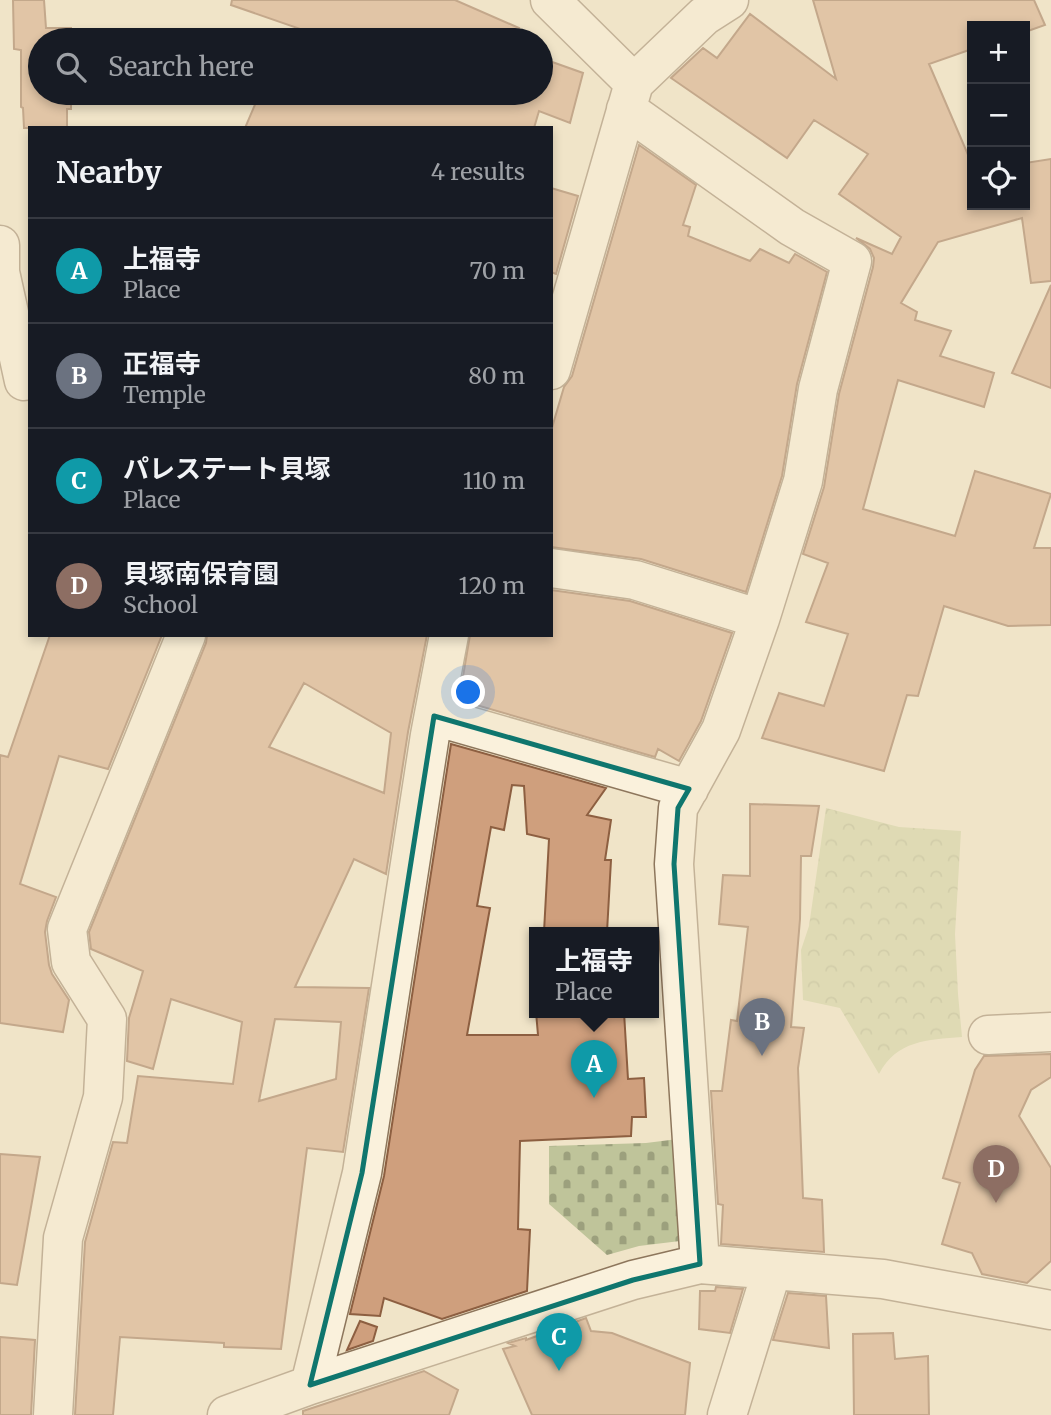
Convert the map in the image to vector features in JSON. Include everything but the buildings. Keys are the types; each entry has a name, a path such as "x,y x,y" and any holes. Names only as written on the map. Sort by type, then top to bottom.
{"street":[{"path":"550,0 630,96 792,227 852,261 818,389 803,481 760,619 721,730 678,808 674,864 700,1264"},
{"path":"553,363 630,96 704,16 729,0"},
{"path":"0,245 1,272 18,380"},
{"path":"553,568 635,580 760,619"},
{"path":"52,1415 63,1238 103,1097 107,1019 71,962 67,929 185,637"},
{"path":"310,1385 362,1173 449,637"},
{"path":"434,716 689,789"},
{"path":"988,1035 1051,1032"},
{"path":"227,1415 310,1385 633,1280 700,1264 883,1279 1051,1310"},
{"path":"727,1415 772,1270"}],"highlighted area":[{"path":"434,716 689,789 678,808 674,864 700,1264 633,1280 310,1385 362,1173"}],"green space":[{"path":"826,808 899,827 961,831 955,934 962,1037 925,1041 904,1048 886,1063 879,1074 840,1008 803,1000 801,950 809,926"},
{"path":"678,1139 680,1241 639,1246 607,1255 549,1204 549,1146 646,1143"}],"place":[{"name":"正福寺","path":"762,1056"},
{"name":"上福寺","path":"594,1098"},
{"name":"貝塚南保育園","path":"996,1203"},
{"name":"パレステート貝塚","path":"559,1371"}]}
